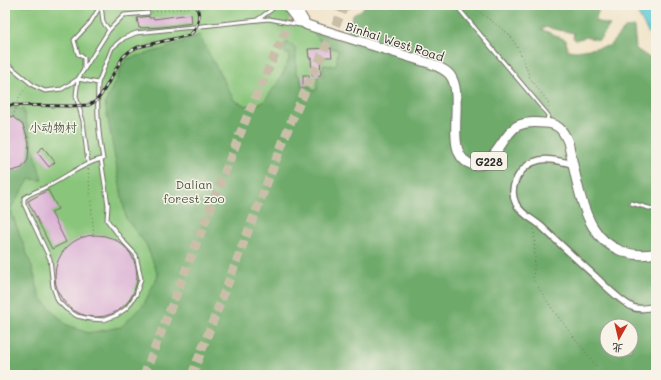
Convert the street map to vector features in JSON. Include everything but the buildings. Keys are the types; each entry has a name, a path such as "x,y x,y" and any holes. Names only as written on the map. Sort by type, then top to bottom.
{"highway":[{"name":"Binhai West Road","path":"286,5 296,18 307,25 432,64 445,70 450,75 455,88 457,147 461,159 466,162 477,165 486,163 508,135 518,126 548,119"},
{"path":"294,5 307,25"},
{"path":"548,119 564,133 586,210 593,228 600,236 615,248 631,254 640,255 656,253"}],"street":[{"path":"573,164 540,160 527,166 518,175 513,186 514,199 520,211 533,220 616,296 634,308 648,308 656,306"}],"lane":[{"path":"101,5 103,22 109,30"},
{"path":"84,70 84,58 78,54 74,40 90,23 101,5"},
{"path":"256,20 265,16 275,5"},
{"path":"451,5 464,14 548,119"},
{"path":"5,64 11,67 34,86 45,91 62,89 78,78 109,30 124,15 148,13"},
{"path":"103,159 96,112 98,83 112,48 124,38 136,33 256,20 274,20 307,25"},
{"path":"78,78 98,83"},
{"path":"78,78 76,96 83,121 88,163"},
{"path":"101,159 108,205 107,220 122,240 136,255 141,279 136,295 127,308 117,315 104,320 77,316 66,309 58,301 53,287 50,259 24,204 24,198 30,193 50,185 88,163 101,159"},
{"path":"631,203 656,210"}],"path":[{"path":"148,13 194,7 196,5"},
{"path":"321,5 334,10 355,8 362,5"},
{"path":"342,5 345,9"},
{"path":"470,5 510,35 522,56 530,78 548,102 548,119"},
{"path":"13,117 18,99 30,83"},
{"path":"88,163 94,236"},
{"path":"533,220 535,258 533,279 554,310 603,375"}],"green space":[{"name":"Dalian forest zoo","path":"5,5 294,5 322,42 534,129 628,318 599,318 599,358 639,358 639,341 656,375 5,375"},
{"name":"Dalian forest zoo","path":"363,5 599,5 600,6 595,21 610,25 599,40 586,37 575,40 573,37 574,33 544,27 541,29 566,40 567,50 576,51 609,46 625,28 634,27 636,49 656,62 656,375 5,375 5,107 23,109 42,180 30,179 10,209 32,267 40,297 65,324 88,333 121,327 144,304 158,275 146,244 126,219 105,103 126,59 164,49 199,35 234,100 246,106 264,102 280,79 290,54 286,54 283,47 288,41 296,50 296,74 300,76 302,86 310,86 313,91 317,89 317,76 324,75 323,65 336,66 338,50 322,45 312,30 347,42 352,16 364,8"}],"water":[{"path":"633,5 656,5 656,38 650,36"}],"tunnel":[{"path":"192,375 290,124 345,5"},
{"path":"144,375 248,114 296,8"}],"railway":[{"path":"5,105 89,105 96,101 101,95 123,57 130,51 138,47 190,35 195,28 199,17 196,5"}],"park label":[{"name":"小动物村","path":"53,127"}]}
